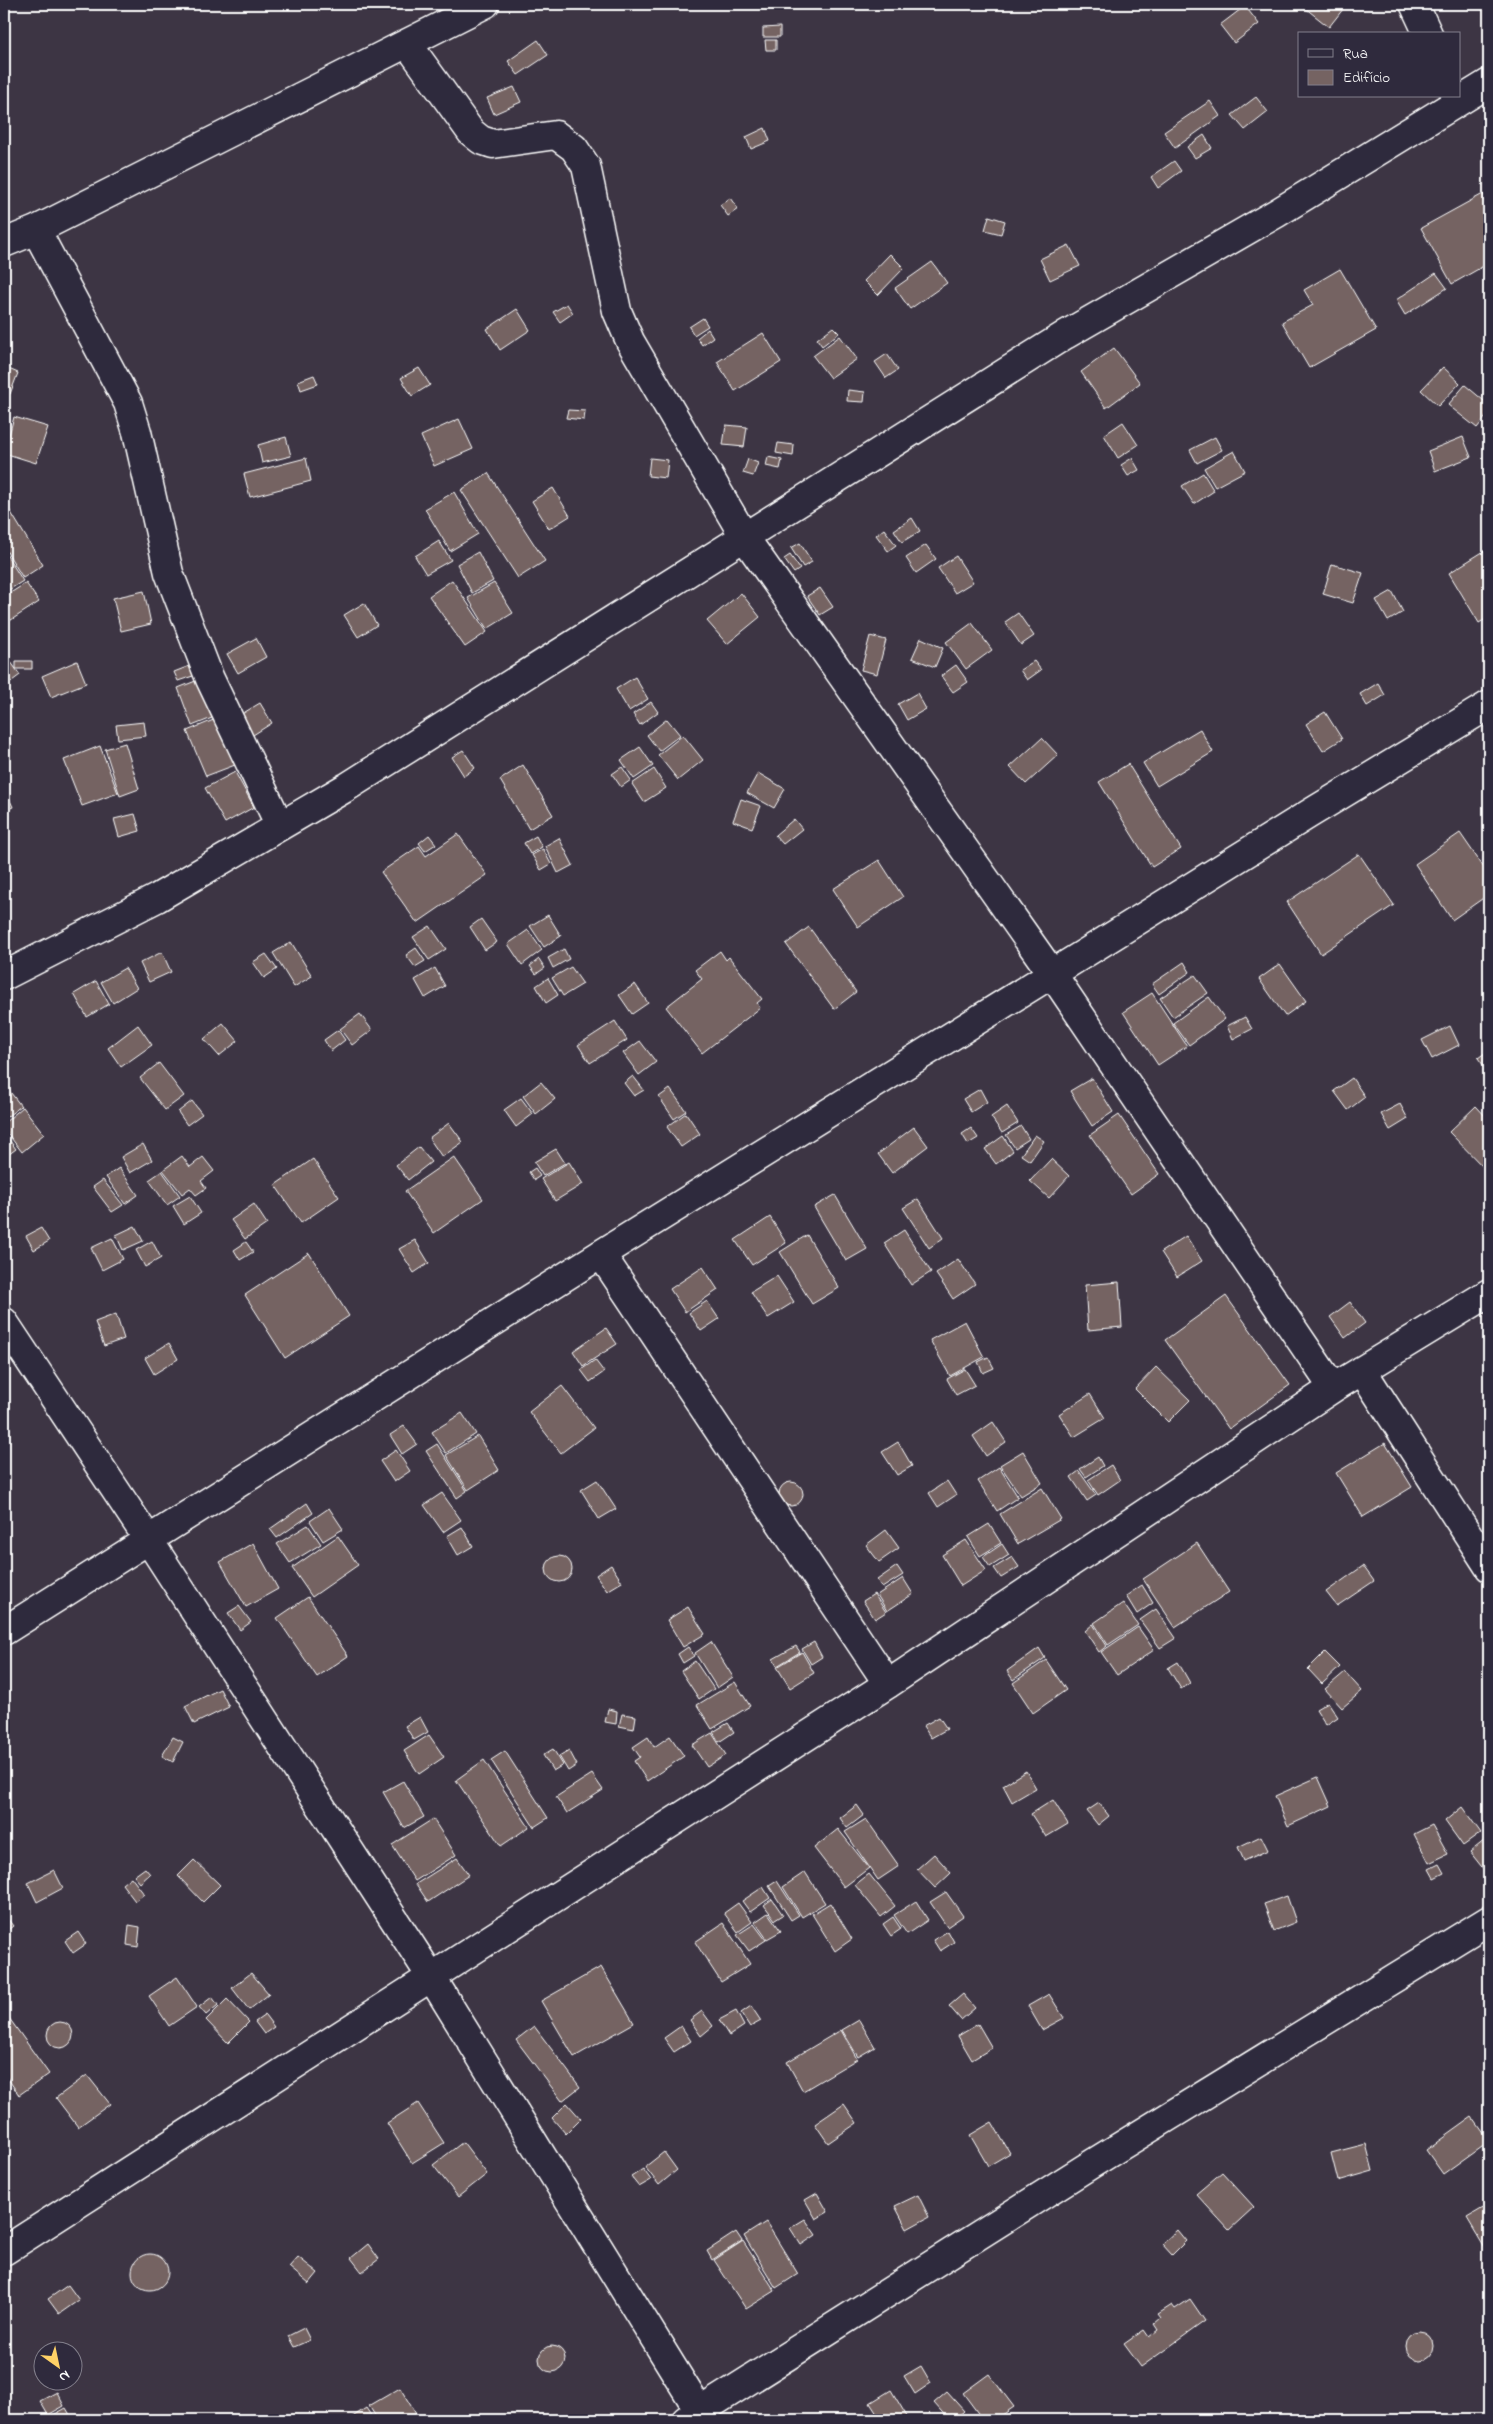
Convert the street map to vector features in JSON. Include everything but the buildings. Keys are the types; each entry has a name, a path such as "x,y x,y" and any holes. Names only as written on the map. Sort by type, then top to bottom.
{"street":[{"path":"4,243 36,230 485,4"},
{"path":"1414,4 1427,32"},
{"path":"407,43 472,132 482,140 494,144 556,135 574,148 586,166 617,311 630,341 745,538 1053,975 1333,1388"},
{"path":"4,976 157,898 346,787 745,538 1065,335 1276,213 1459,99 1489,83"},
{"path":"36,230 128,403 137,432 169,573 210,679 280,826"},
{"path":"4,1631 601,1254 1053,975 1309,814 1489,705"},
{"path":"601,1254 888,1684"},
{"path":"4,2251 888,1684 1333,1388 1489,1293"},
{"path":"4,1322 148,1539 432,1978 697,2417 1082,2170 1489,1920"},
{"path":"1362,1370 1489,1567"}]}
